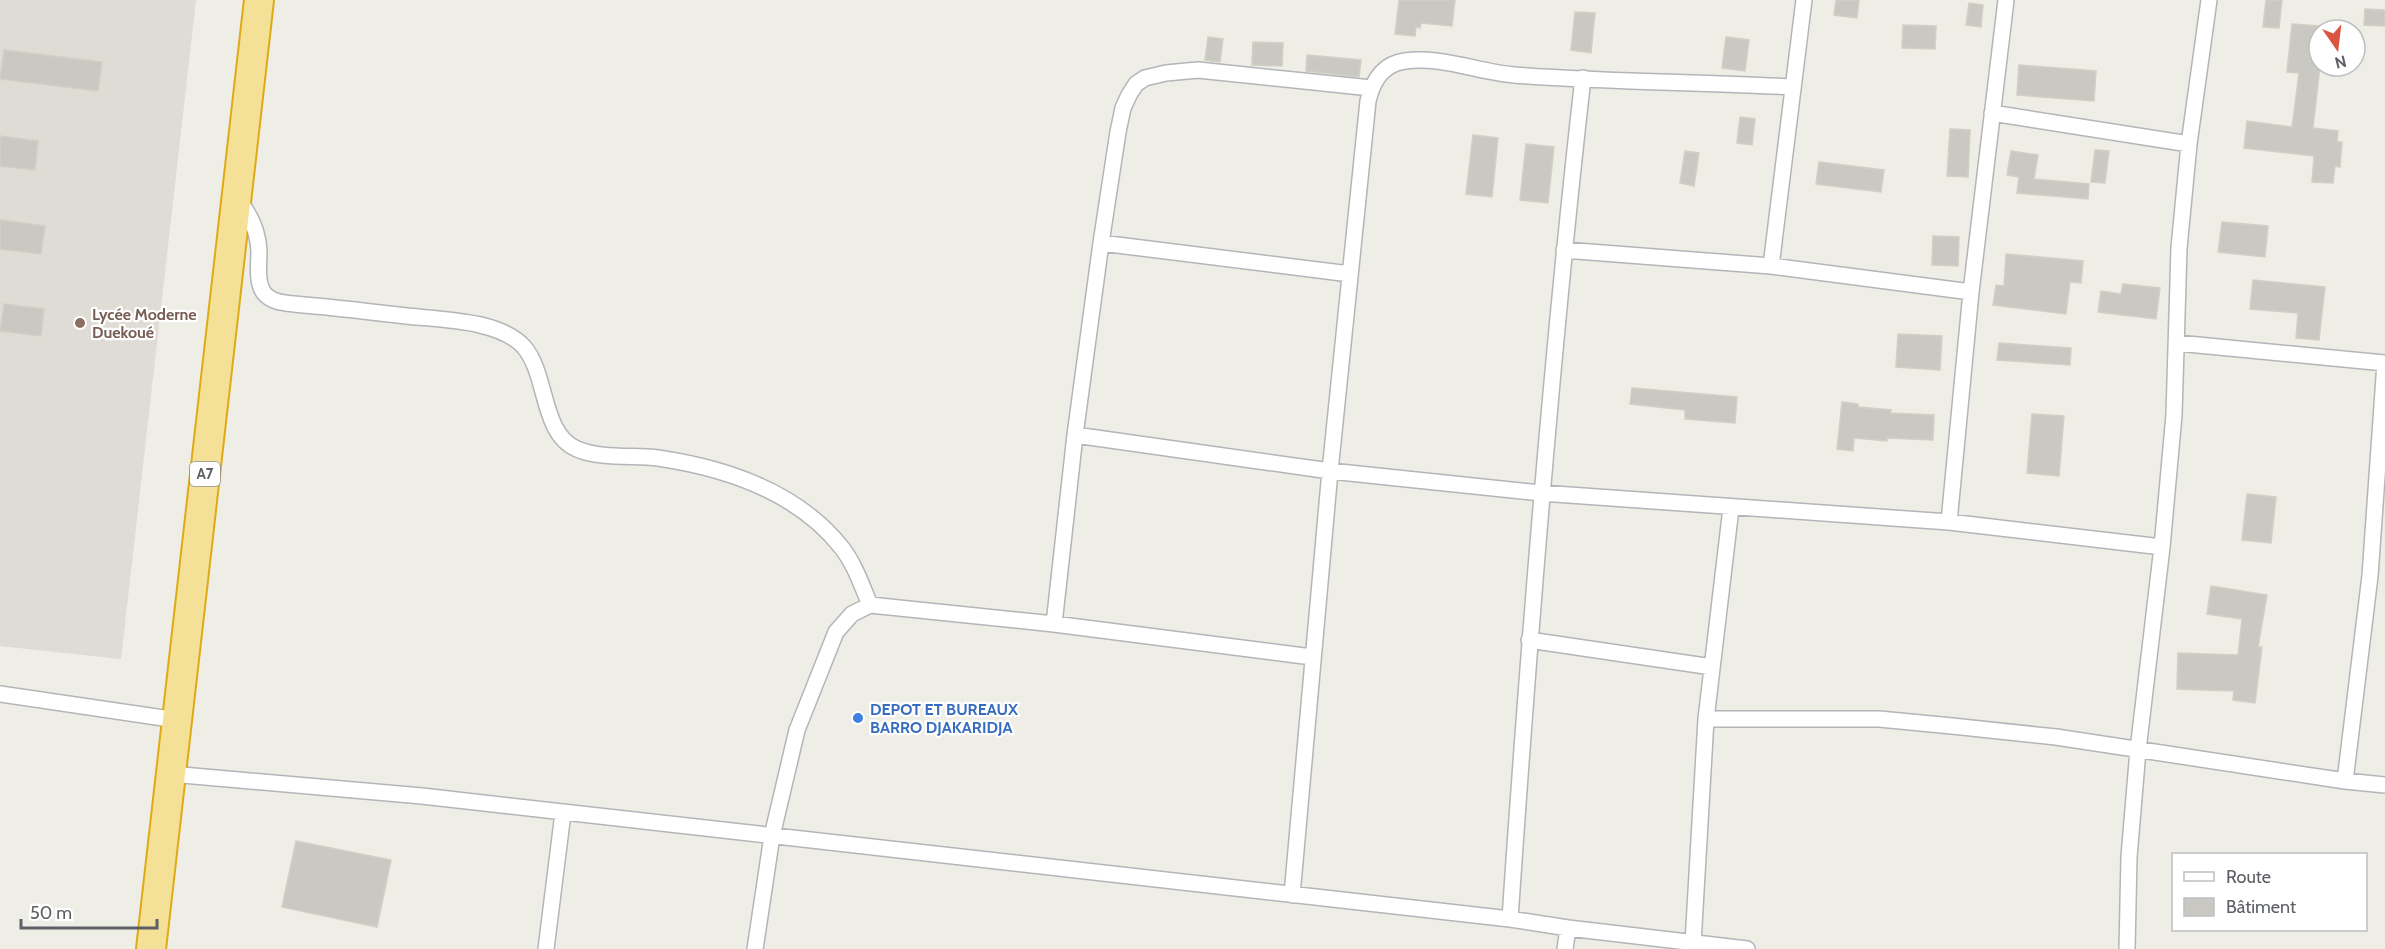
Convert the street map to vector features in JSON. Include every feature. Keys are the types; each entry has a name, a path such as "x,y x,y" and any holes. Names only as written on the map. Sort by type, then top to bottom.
{"highway":[{"name":"A7","path":"151,949 259,0"}],"street":[{"path":"1771,266 1804,0"},
{"path":"1949,522 1971,292 2006,0"},
{"path":"2127,949 2129,857 2138,750 2162,547 2174,415 2180,248 2189,144 2209,0"},
{"path":"1292,895 1330,471 1371,88 1382,71 1406,61 1428,61 1512,74 1793,87"},
{"path":"1054,624 1075,435 1101,243 1123,108 1136,84 1145,78 1166,73 1198,70 1371,88"},
{"path":"1510,919 1541,493 1583,78"},
{"path":"1992,113 2189,144"},
{"path":"236,198 248,212 254,225 259,250 261,287 271,298 294,304 474,324 514,339 525,348 534,365 554,426 566,442 589,453 657,458 706,466 744,479 784,498 829,533 843,550 870,605"},
{"path":"1101,243 1350,274"},
{"path":"1564,250 1771,266 1971,292"},
{"path":"2177,343 2385,363 2378,576 2345,781"},
{"path":"1075,435 1330,471 1541,493 1949,522 2162,547"},
{"path":"1693,943 1706,719 1731,508"},
{"path":"755,949 772,836 797,730 836,632 852,615 870,605 1054,624 1312,657"},
{"path":"1529,640 1712,667"},
{"path":"0,694 177,720"},
{"path":"1706,719 1879,719 2056,737 2385,786"},
{"path":"171,774 422,796 1510,919 1747,949"},
{"path":"546,949 563,813"},
{"path":"1565,949 1568,928"}],"shaded area":[{"name":"Lycée Moderne Duekoué","path":"0,0 196,0 121,659 0,646"}],"building":[{"path":"1399,0 1455,0 1452,26 1421,23 1420,28 1416,27 1415,36 1395,34"},
{"path":"1836,0 1859,0 1857,18 1834,15"},
{"path":"2266,0 2282,0 2279,28 2263,27"},
{"path":"1969,3 1983,5 1981,27 1966,25"},
{"path":"2365,9 2385,10 2385,26 2367,25 2367,18 2364,18"},
{"path":"1575,12 1595,13 1591,53 1571,50"},
{"path":"2292,24 2307,25 2307,78 2319,78 2313,128 2338,131 2337,142 2342,142 2340,167 2335,166 2333,183 2312,182 2314,156 2244,148 2247,121 2292,127 2299,73 2287,72"},
{"path":"1903,25 1936,26 1935,49 1902,48"},
{"path":"1208,37 1223,39 1220,62 1205,60"},
{"path":"1726,37 1749,40 1745,71 1722,68"},
{"path":"1253,42 1283,43 1282,66 1252,65"},
{"path":"4,50 102,62 98,91 0,79"},
{"path":"1307,55 1361,60 1359,77 1306,71"},
{"path":"2019,65 2096,71 2094,101 2017,95"},
{"path":"1740,117 1755,119 1752,145 1737,143"},
{"path":"1950,129 1970,130 1968,177 1947,176"},
{"path":"1473,135 1498,138 1492,197 1466,194"},
{"path":"0,136 38,141 35,170 0,166"},
{"path":"1526,144 1554,147 1548,203 1520,200"},
{"path":"2095,150 2109,151 2105,183 2091,182"},
{"path":"1685,151 1699,153 1694,186 1680,183"},
{"path":"2011,151 2038,155 2034,179 2089,184 2088,199 2017,193 2019,177 2007,175"},
{"path":"1819,162 1884,170 1881,192 1816,184"},
{"path":"0,220 45,226 41,254 0,249"},
{"path":"2222,222 2268,226 2265,257 2218,252"},
{"path":"1933,236 1959,237 1958,266 1932,265"},
{"path":"2006,254 2083,261 2081,283 2070,282 2066,314 1993,305 1996,285 2004,286"},
{"path":"2253,280 2325,287 2319,340 2296,338 2298,313 2250,309"},
{"path":"2123,284 2160,288 2156,319 2098,312 2101,291 2121,294"},
{"path":"4,304 44,309 41,336 0,331"},
{"path":"1898,334 1942,336 1940,370 1896,367"},
{"path":"1999,343 2071,348 2070,365 1997,360"},
{"path":"1632,388 1737,397 1735,423 1685,419 1685,410 1630,404"},
{"path":"1842,402 1858,404 1858,407 1891,410 1890,413 1934,415 1933,440 1887,438 1887,441 1854,438 1853,451 1837,449"},
{"path":"2032,414 2064,416 2059,476 2027,473"},
{"path":"2247,494 2276,497 2271,543 2242,540"},
{"path":"2211,586 2267,595 2258,647 2262,647 2255,703 2233,700 2234,691 2177,689 2178,653 2238,655 2242,619 2207,614"},
{"path":"296,841 391,860 377,927 282,907"}],"place":[{"name":"Lycée Moderne Duekoué","path":"80,323"},
{"name":"DEPOT ET BUREAUX BARRO DJAKARIDJA","path":"858,718"}]}
